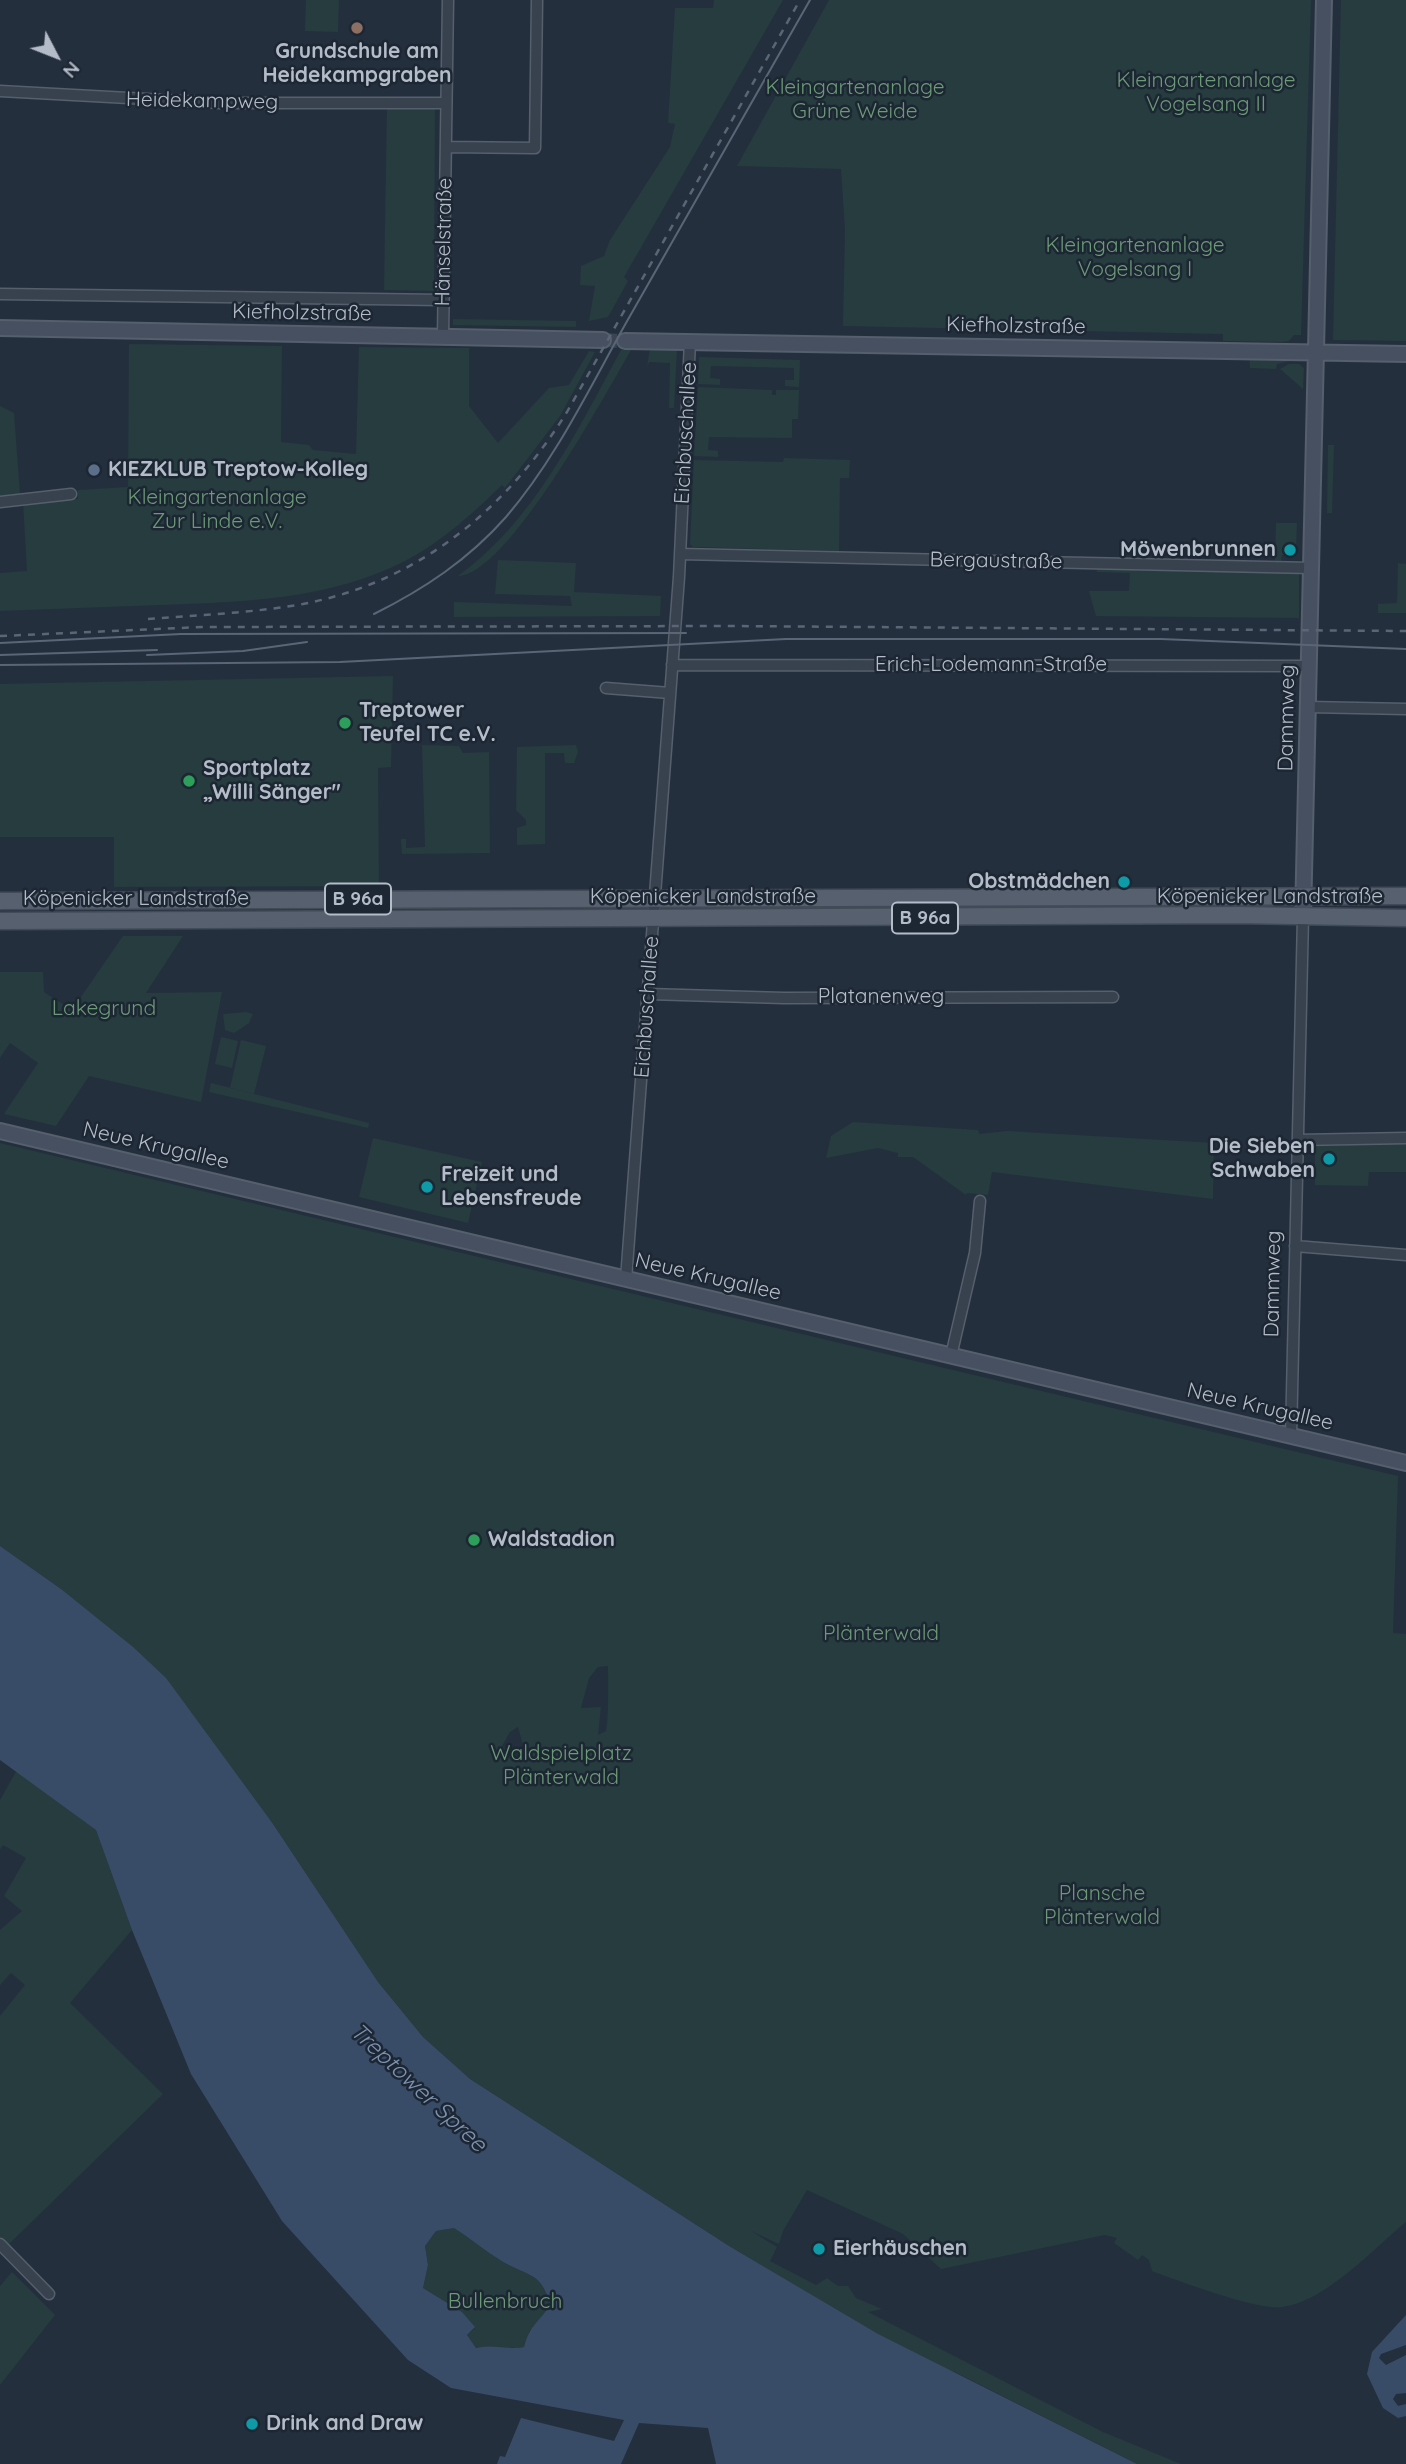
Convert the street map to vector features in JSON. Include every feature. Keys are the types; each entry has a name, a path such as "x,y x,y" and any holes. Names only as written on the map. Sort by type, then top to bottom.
{"main road":[{"name":"Köpenicker Landstraße","path":"0,901 1406,896"},
{"name":"Köpenicker Landstraße","path":"0,921 1406,918"}],"street":[{"name":"Hänselstraße","path":"443,337 448,0"},
{"name":"Hänselstraße","path":"446,147 535,148 537,0"},
{"name":"Dammweg","path":"1291,1436 1324,0"},
{"name":"Heidekampweg","path":"0,91 207,102 445,103"},
{"name":"Kiefholzstraße","path":"0,294 443,300"},
{"name":"Kiefholzstraße","path":"0,329 603,341"},
{"name":"Kiefholzstraße","path":"625,341 1406,354"},
{"name":"Eichbuschallee","path":"626,1279 680,554 690,341"},
{"path":"0,502 71,494"},
{"name":"Bergaustraße","path":"680,554 1311,568"},
{"name":"Erich-Lodemann-Straße","path":"672,665 1309,666"},
{"path":"606,688 670,693"},
{"path":"1308,706 1406,709"},
{"name":"Platanenweg","path":"648,994 781,998 1113,997"},
{"name":"Neue Krugallee","path":"0,1131 1406,1463"},
{"path":"1298,1140 1406,1138"},
{"path":"951,1356 975,1253 980,1200"},
{"path":"1295,1246 1406,1255"},
{"path":"0,2244 49,2294"}],"green space":[{"path":"306,0 339,0 338,32 305,31"},
{"path":"714,0 783,0 624,277 628,281 608,317 589,321 595,286 580,285 581,266 604,256 610,240 670,147 675,124 668,123 675,8 713,8"},
{"path":"829,0 1311,0 1301,335 1294,335 1289,341 1282,342 1223,341 1223,334 843,326 845,230 841,169 737,166"},
{"path":"1341,0 1406,0 1406,341 1333,340"},
{"path":"435,107 434,291 384,290 387,108"},
{"path":"453,319 576,321 576,327 453,325"},
{"name":"Kleingartenanlage Zur Linde e.V.","path":"129,344 282,346 281,442 309,445 313,450 356,454 359,347 469,348 469,406 498,443 549,388 569,385 589,351 595,352 560,416 505,488 502,485 469,516 433,544 378,573 317,591 255,600 0,611 0,573 27,571 23,501 78,499 78,490 128,487"},
{"path":"650,348 677,349 674,408 669,408 670,363 649,362 647,368"},
{"path":"621,350 631,350 554,479 528,516 502,547 478,568 458,576 485,554 509,529 552,473"},
{"path":"1249,355 1290,361 1277,364 1276,369 1250,368"},
{"path":"699,357 800,360 799,387 785,386 785,380 794,380 794,368 711,366 710,378 720,379 720,385 698,384"},
{"path":"1289,364 1299,364 1304,368 1303,389 1280,369"},
{"path":"698,387 772,390 772,395 776,395 776,390 799,390 798,419 792,419 792,438 709,437 708,450 718,451 718,457 694,456"},
{"path":"0,406 14,413 20,494 0,496"},
{"path":"1328,445 1334,445 1332,513 1327,513"},
{"path":"784,458 850,460 849,478 840,478 839,551 693,547 690,544 694,460 783,462"},
{"path":"1276,523 1297,523 1296,549 1288,549 1288,555 1282,555 1281,561 1275,561"},
{"path":"498,560 576,563 574,592 661,596 660,616 454,617 454,602 572,606 570,596 495,594"},
{"path":"1398,563 1406,564 1406,613 1378,613 1378,604 1397,603"},
{"path":"1097,568 1299,573 1299,618 1096,616 1089,591 1129,591 1130,573 1097,572"},
{"name":"Sportplatz „Willi Sänger\"","path":"393,676 391,767 378,768 379,886 114,887 114,837 0,837 0,684"},
{"path":"422,745 459,746 463,753 489,752 490,853 402,854 401,839 406,839 406,848 425,847"},
{"path":"576,745 578,752 574,763 565,763 564,753 545,753 545,844 517,845 517,828 526,825 526,820 516,810 517,747"},
{"name":"Lakegrund","path":"123,936 183,936 146,993 222,992 201,1102 89,1076 56,1126 4,1114 38,1063 10,1043 0,1058 0,972 43,972 44,992 72,1010"},
{"path":"223,1014 253,1014 249,1023 234,1033 225,1030"},
{"path":"221,1037 238,1041 232,1068 215,1064"},
{"path":"241,1040 266,1046 254,1094 230,1088"},
{"path":"211,1083 369,1123 368,1128 209,1092"},
{"path":"853,1122 978,1130 979,1134 1007,1131 1214,1143 1213,1199 992,1172 988,1195 966,1195 913,1157 898,1157 898,1153 878,1148 826,1158 831,1136"},
{"path":"373,1138 482,1162 468,1223 359,1197"},
{"name":"Plänterwald","path":"0,1143 1398,1476 1393,1633 1406,1634 1406,2222 1331,2285 1298,2303 1282,2307 1238,2300 1152,2271 1149,2260 1142,2255 1138,2260 1114,2243 1117,2238 1105,2235 941,2269 903,2234 807,2190 783,2231 779,2244 751,2231 777,2247 770,2261 816,2285 827,2278 838,2286 848,2286 856,2298 882,2309 868,2312 1103,2432 1181,2464 1137,2464 953,2371 944,2374 811,2306 808,2293 729,2246 470,2079 423,2037 378,1982 273,1824 61,1589 0,1546","holes":["608,1666 607,1725 606,1731 598,1735 601,1707 581,1708 589,1678 598,1667","518,1727 525,1752 518,1758 502,1746 510,1732"]},
{"path":"1406,1143 1406,1172 1369,1172 1368,1186 1315,1185 1315,1146"},
{"path":"17,1770 96,1830 132,1930 70,2003 163,2094 8,2245 0,2238 0,2016 25,1985 11,1973 0,1985 0,1930 22,1911 4,1896 26,1858 3,1845 0,1849 0,1800"},
{"name":"Bullenbruch","path":"454,2228 500,2260 531,2275 542,2285 550,2305 532,2329 524,2347 476,2348 467,2335 475,2328 462,2312 423,2288 428,2265 425,2246 436,2231"},
{"path":"12,2272 55,2315 0,2385 0,2286"}],"water":[{"name":"Treptower Spree","path":"0,1546 61,1589 133,1647 166,1678 273,1824 378,1982 423,2037 470,2079 729,2246 878,2334 1137,2464 716,2464 708,2428 639,2423 621,2464 497,2464 500,2456 505,2457 521,2418 614,2441 624,2420 451,2388 408,2360 282,2221 191,2074 132,1930 96,1830 0,1760","holes":["454,2228 500,2260 531,2275 542,2285 550,2305 532,2329 524,2347 476,2348 467,2335 475,2327 462,2312 423,2288 428,2265 425,2246 436,2231"]},
{"path":"1406,2315 1406,2345 1381,2354 1379,2358 1386,2365 1406,2355 1406,2393 1396,2394 1393,2399 1398,2406 1406,2404 1406,2416 1398,2418 1383,2408 1367,2374 1372,2352"}],"tunnel":[{"path":"603,340 625,341"}],"tram line":[{"path":"374,614 428,584 461,560 506,517 524,495 570,423 810,0"},
{"path":"0,643 181,634 686,633"},
{"path":"0,665 340,662 786,639 1161,639 1406,649"},
{"path":"147,655 243,651 307,642"},
{"path":"0,655 157,650"}],"railway":[{"path":"148,619 264,610 303,604 345,593 384,578 421,559 455,537 487,510 543,447 567,412 800,0"},
{"path":"0,636 202,627 730,626 1406,631"}],"place":[{"name":"Grundschule am Heidekampgraben","path":"357,28"},
{"name":"KIEZKLUB Treptow-Kolleg","path":"94,470"},
{"name":"Möwenbrunnen","path":"1290,550"},
{"name":"Treptower Teufel TC e.V.","path":"345,723"},
{"name":"Sportplatz „Willi Sänger\"","path":"189,781"},
{"name":"Obstmädchen","path":"1124,882"},
{"name":"Die Sieben Schwaben","path":"1329,1159"},
{"name":"Freizeit und Lebensfreude","path":"427,1187"},
{"name":"Waldstadion","path":"474,1540"},
{"name":"Eierhäuschen","path":"819,2249"},
{"name":"Drink and Draw","path":"252,2424"}],"park label":[{"name":"Kleingartenanlage Vogelsang II","path":"1206,93"},
{"name":"Kleingartenanlage Grüne Weide","path":"855,100"},
{"name":"Kleingartenanlage Vogelsang I","path":"1135,258"},
{"name":"Waldspielplatz Plänterwald","path":"561,1766"},
{"name":"Plansche Plänterwald","path":"1102,1906"}]}
